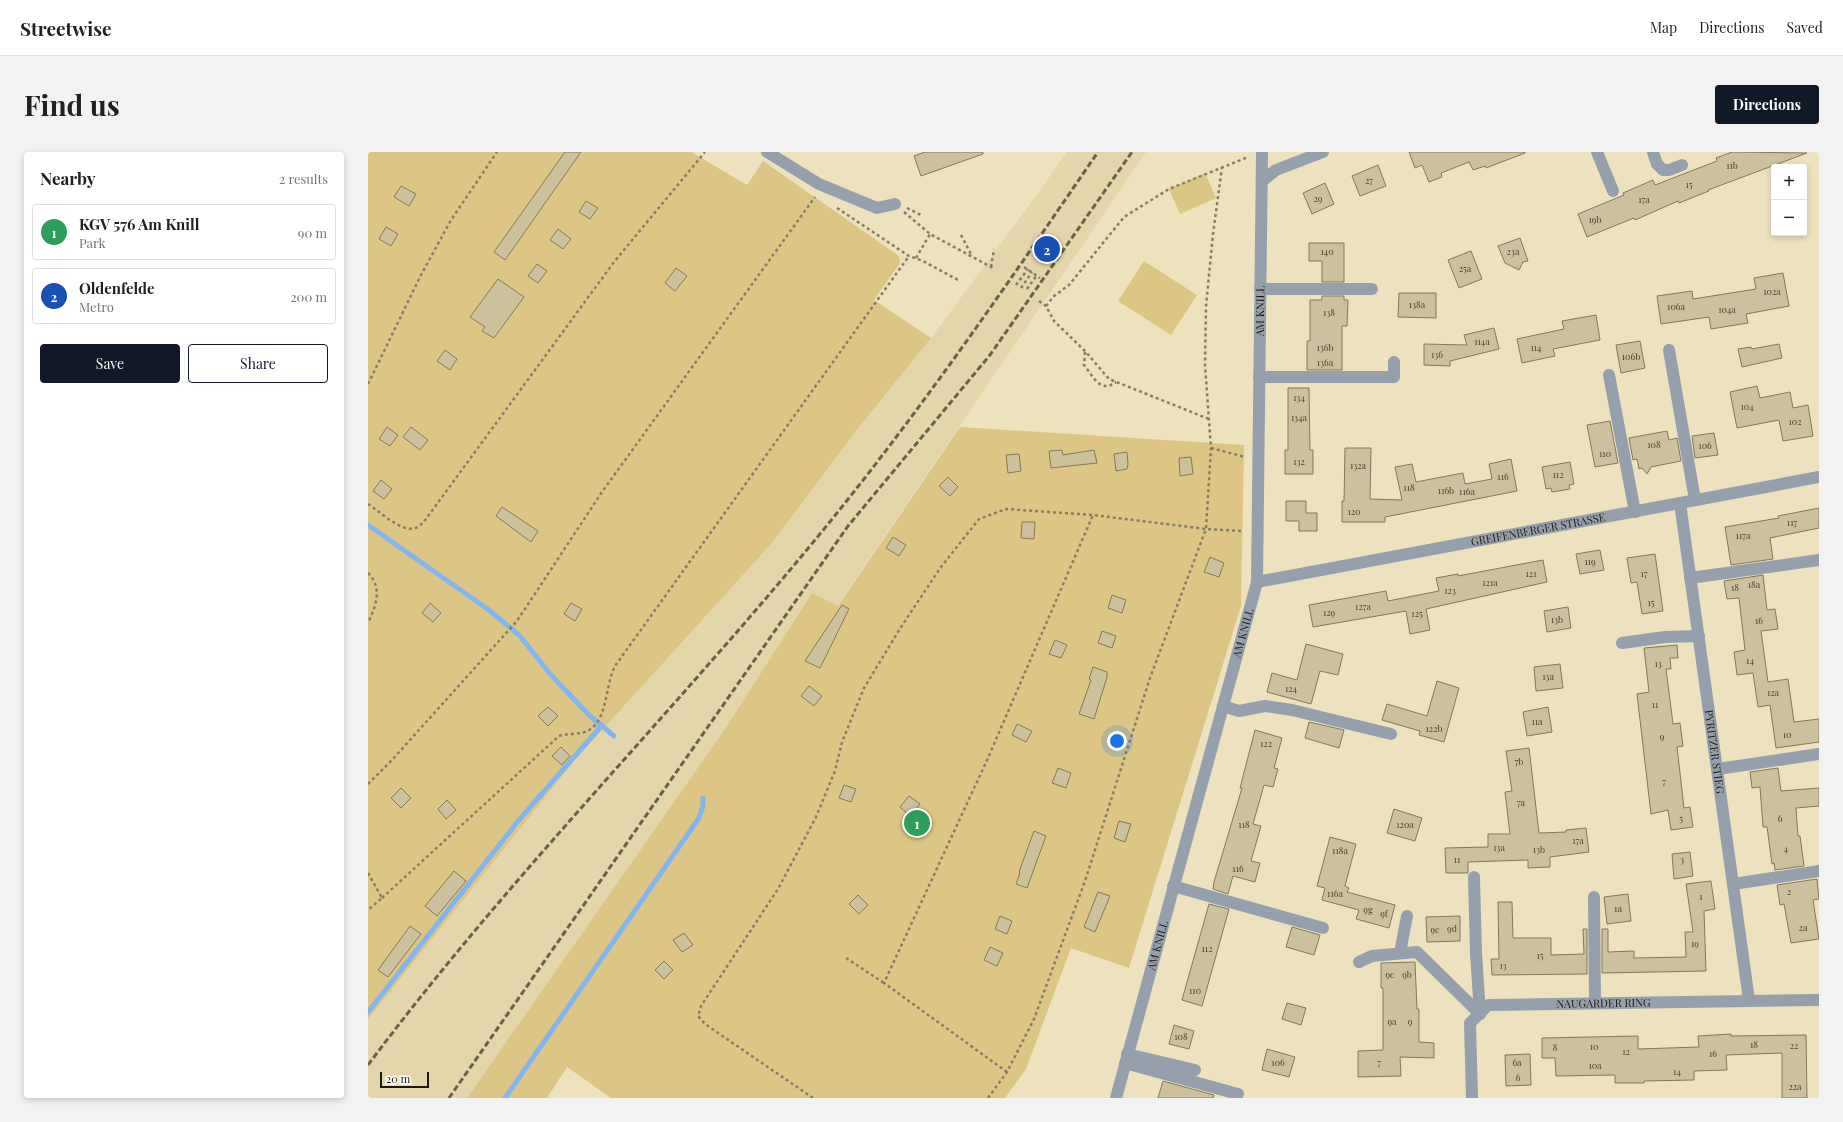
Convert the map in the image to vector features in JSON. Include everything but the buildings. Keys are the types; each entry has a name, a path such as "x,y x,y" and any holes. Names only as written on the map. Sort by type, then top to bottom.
{"street":[{"path":"767,152 819,184 877,208 895,204"},
{"path":"1262,181 1276,170 1323,152"},
{"path":"1597,152 1613,191"},
{"path":"1652,152 1657,164 1663,170 1669,170 1682,165"},
{"name":"AM KNILL","path":"1116,1098 1257,582 1256,531 1262,155"},
{"path":"1260,290 1372,289"},
{"path":"1669,350 1694,500"},
{"path":"1259,377 1394,378 1394,362"},
{"path":"1609,375 1635,512"},
{"name":"GREIFENBERGER STRASSE","path":"1257,582 1819,477"},
{"name":"PYRITZER STIEG","path":"1680,503 1749,1000"},
{"path":"1690,578 1819,560"},
{"path":"1622,643 1665,637 1699,636"},
{"path":"1223,706 1239,711 1265,706 1292,710 1391,734"},
{"path":"1718,769 1819,754"},
{"path":"1733,884 1819,871"},
{"path":"1474,878 1476,953 1480,1014"},
{"path":"1174,886 1323,928"},
{"path":"1594,897 1595,1003"},
{"path":"1400,953 1407,916"},
{"path":"1359,962 1372,956 1417,952 1480,1014"},
{"name":"NAUGARDER RING","path":"1472,1098 1470,1023 1488,1005 1819,1000"},
{"path":"1126,1059 1195,1070"},
{"path":"1126,1059 1238,1094"}],"path":[{"path":"368,384 421,275 451,220 497,152"},
{"path":"368,504 397,525 407,530 416,528 423,523 614,262 705,152"},
{"path":"1046,306 1054,296 1069,285 1124,217 1169,189 1249,157 1262,155"},
{"path":"988,1098 1007,1072 1034,1019 1086,881 1150,678 1206,529 1211,448 1205,365 1206,306 1213,234 1222,167"},
{"path":"368,784 397,755 488,652 507,634 517,621 602,492 817,195 819,184"},
{"path":"830,204 909,256 923,261 958,280"},
{"path":"895,204 930,234 992,268 994,249"},
{"path":"916,258 930,234"},
{"path":"961,235 972,256"},
{"path":"368,910 559,736 568,733 588,731 601,718 610,675 615,666 909,256"},
{"path":"1024,267 1040,278"},
{"path":"1016,285 1028,269"},
{"path":"1021,288 1032,272"},
{"path":"1027,289 1037,275"},
{"path":"1038,301 1046,306 1054,321 1085,351 1109,379 1209,419"},
{"path":"1085,351 1084,365 1099,385 1105,387 1116,382"},
{"path":"1211,448 1258,460"},
{"path":"813,1098 705,1024 698,1016 701,1006 778,889 816,817 835,771 842,742 864,688 901,627 941,567 979,519 1006,509 1093,515 1206,529 1256,531"},
{"path":"884,983 988,758 1093,515"},
{"path":"368,573 376,585 378,594 368,623"},
{"path":"368,873 382,898"},
{"path":"846,958 884,983 1007,1072"}],"shaded area":[{"path":"368,152 691,152 747,185 763,161 899,256 900,263 874,300 931,338 856,431 771,544 575,760 368,1019"},
{"path":"1067,152 1146,152 837,606 812,593 725,729 467,1098 368,1098 368,1019 575,760 771,544 856,431 931,338"},
{"path":"1205,173 1216,198 1180,214 1169,189"},
{"path":"1144,261 1197,295 1171,335 1118,301"},
{"path":"960,427 1244,445 1241,606 1129,968 1071,948 1026,1069 1005,1098 611,1098 567,1067 547,1098 467,1098 725,729 812,593 838,606"}],"waterway":[{"path":"368,525 489,610 519,635 551,675 589,715 614,736"},
{"path":"368,1012 518,821 602,725"},
{"path":"505,1098 699,818 703,806 703,798"}],"railway":[{"path":"368,1065 420,998 529,867 755,611 848,499 923,402 1029,253 1098,152"},
{"path":"449,1098 848,526 990,355 1132,152"}],"place":[{"name":"Oldenfelde","path":"1047,249"},
{"name":"KGV 576 Am Knill","path":"917,823"}]}
